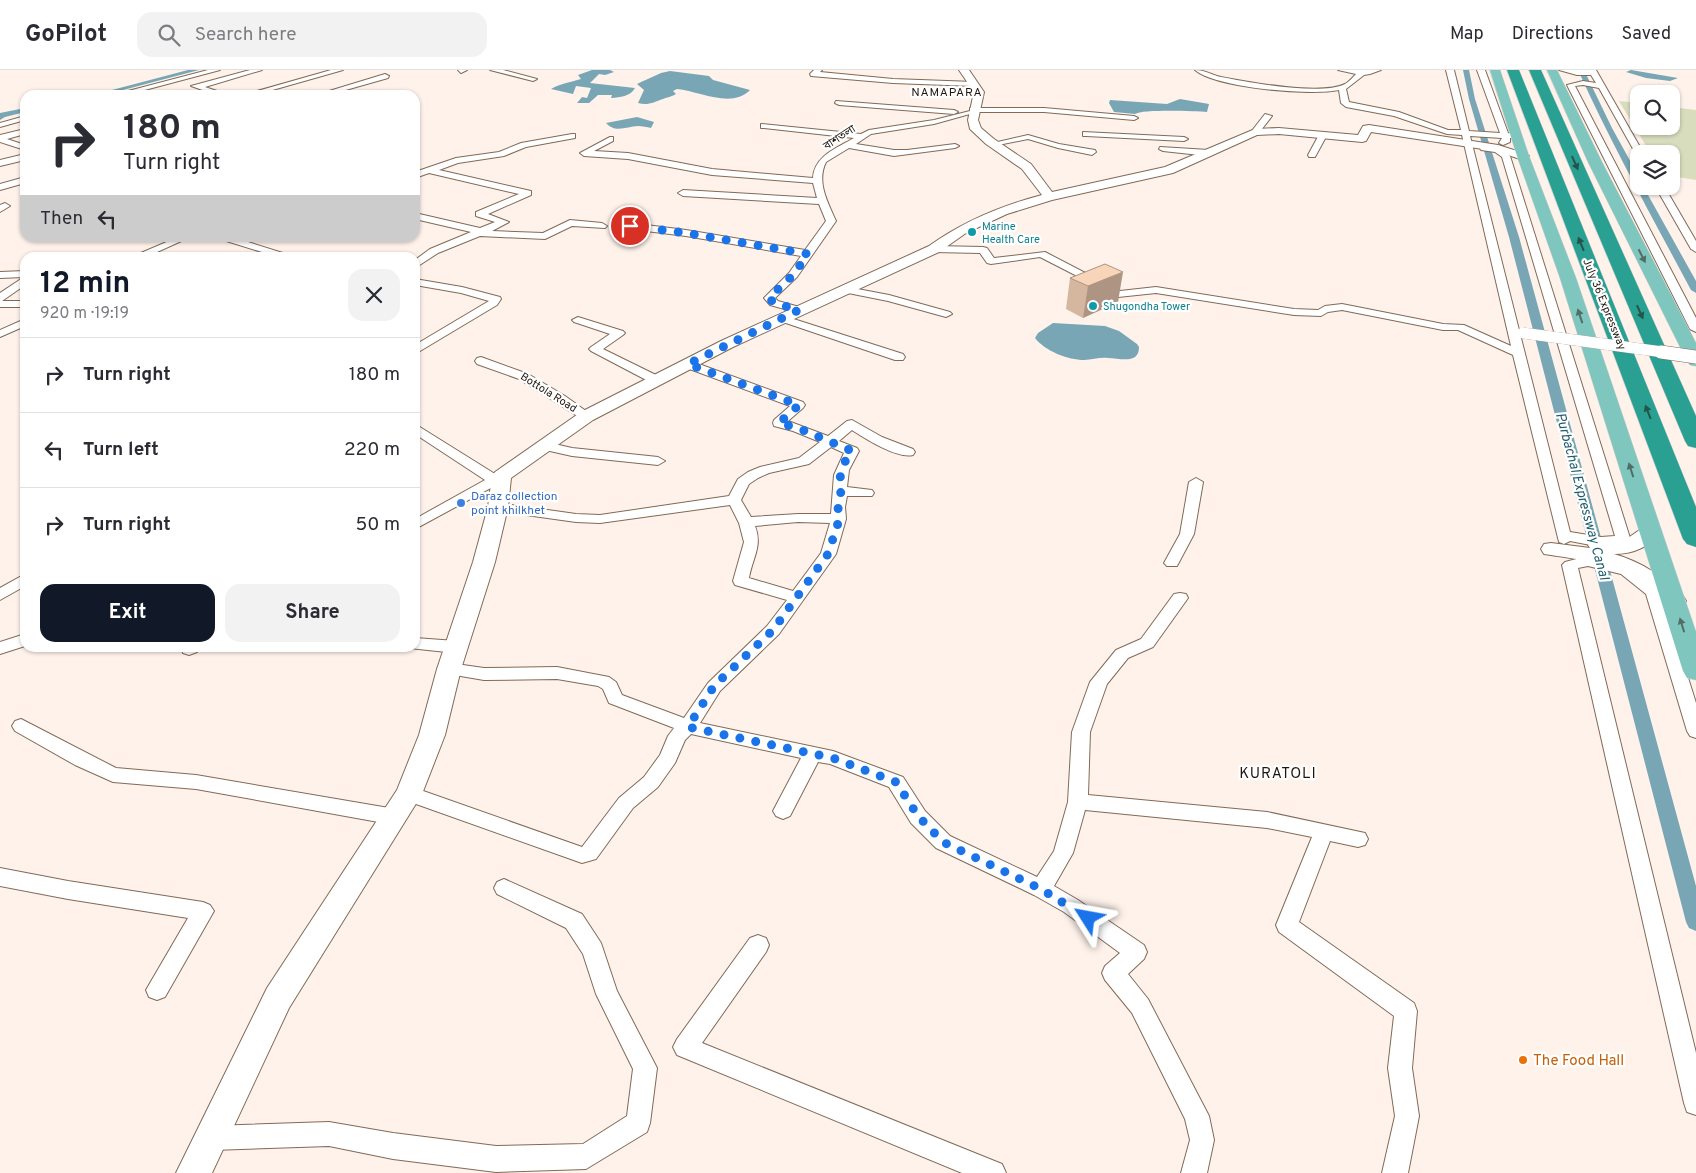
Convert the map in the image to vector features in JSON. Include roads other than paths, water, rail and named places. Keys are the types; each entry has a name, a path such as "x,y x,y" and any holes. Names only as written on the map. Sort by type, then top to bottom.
{"highway":[{"name":"July 36 Expressway","path":"1513,70 1648,411 1696,539"},
{"path":"1535,70 1696,441"}],"main road":[{"path":"1495,70 1504,98 1510,146 1557,244 1637,538 1674,601 1696,671"},
{"path":"1552,70 1595,162 1696,362"},
{"path":"1504,98 1515,108 1532,146 1548,162"},
{"path":"1551,110 1571,128 1587,156 1595,162"}],"street":[{"path":"136,90 216,70"},
{"path":"201,90 191,88 258,70"},
{"path":"265,90 339,70"},
{"path":"494,70 533,79"},
{"path":"818,70 814,74 863,79 941,82 940,87 944,88 972,81 980,96 971,112 975,128 993,144 1018,160 1037,177 1049,197"},
{"path":"1199,70 1213,77 1234,81 1300,89 1342,88 1349,85 1362,73"},
{"path":"1342,70 1362,73 1374,73 1378,70"},
{"path":"1450,70 1517,349 1556,540"},
{"path":"1481,70 1507,140 1506,142 1510,146 1637,538 1615,548 1556,540"},
{"path":"1563,70 1576,73 1593,72 1635,145"},
{"path":"337,90 385,76 370,72"},
{"path":"232,77 272,88"},
{"path":"1600,86 1583,83 1571,85 1696,328"},
{"path":"1342,88 1345,102 1349,105 1396,114 1468,142 1498,150 1510,146"},
{"path":"839,103 971,112 1044,110 1134,118"},
{"name":"বাশতলা","path":"817,181 817,168 822,161 862,136 882,130 934,122 971,112"},
{"path":"1254,132 1268,116"},
{"path":"0,125 20,119"},
{"path":"764,126 862,136"},
{"path":"420,522 499,478 587,416 790,314 846,290 934,248 957,231 996,212 1049,197 1169,170 1254,132 1279,131 1362,139 1367,128 1369,128 1510,146"},
{"path":"0,138 20,132"},
{"path":"1086,134 1184,139"},
{"path":"1312,156 1323,135"},
{"path":"420,172 456,160 501,154 524,145 572,136"},
{"path":"993,144 1028,137 1058,146 1092,152"},
{"path":"0,138 20,146"},
{"path":"610,139 584,153 628,156 712,172 817,181 822,201 831,221 793,275 769,298 790,314 899,357"},
{"path":"1468,142 1484,146 1510,146"},
{"path":"848,145 894,153 955,146"},
{"path":"1158,148 1210,153"},
{"path":"0,164 20,158"},
{"path":"420,261 434,250 505,221 479,214 528,193 428,170"},
{"path":"1,185 20,181"},
{"path":"683,193 822,201"},
{"path":"1664,195 1696,249"},
{"path":"0,204 5,206 0,209"},
{"path":"420,217 451,223 480,232 545,236 570,223 602,226"},
{"path":"630,226 686,233 808,254"},
{"path":"149,252 173,242"},
{"path":"240,242 274,252"},
{"path":"934,248 988,250 991,261 1041,254 1118,294 1156,290 1294,312 1321,313 1325,309 1342,307 1443,327 1460,327 1517,349 1526,348 1520,323 1510,322"},
{"path":"0,275 20,274"},
{"path":"420,283 462,290 496,299 494,303 420,347"},
{"path":"0,298 20,284"},
{"path":"846,290 890,298 946,314"},
{"path":"0,304 20,304"},
{"path":"578,320 619,333 596,349 656,380"},
{"path":"0,334 20,324"},
{"path":"1523,333 1696,357"},
{"name":"Bottola Road","path":"480,361 504,367 522,375 587,416"},
{"path":"409,794 582,855 588,853 626,803 651,782 668,758 677,736 688,727 714,686 773,630 795,597 828,554 839,520 838,507 841,491 839,481 846,459 852,451 798,428 779,423 799,405 688,364"},
{"path":"734,500 743,482 753,475 765,470 804,461 852,424 877,440 908,452"},
{"path":"420,431 499,478"},
{"path":"546,446 572,452 658,461"},
{"path":"194,1173 278,998 409,794 432,735 448,670 484,562 498,507 499,478"},
{"path":"1172,563 1187,534 1196,482"},
{"path":"841,491 867,493"},
{"path":"498,507 576,518 600,519 624,518 670,508 734,500"},
{"path":"734,500 747,522 751,547 741,574 741,581 795,597"},
{"path":"747,522 798,518 839,520"},
{"path":"1556,540 1625,563 1653,592 1696,731"},
{"path":"1674,601 1662,587 1634,572 1588,561 1570,565 1696,1103"},
{"path":"0,581 20,571"},
{"path":"0,590 20,579"},
{"path":"0,595 20,582"},
{"path":"1041,889 1063,853 1078,802 1081,732 1099,682 1122,654 1146,642 1180,598"},
{"path":"0,648 20,642"},
{"path":"420,644 456,647"},
{"path":"448,670 484,674 557,673 603,681 610,686 615,699 648,710 688,727 833,758 896,782 918,816 943,842 1041,889 1071,906 1136,952 1113,973 1140,1006 1197,1116 1202,1140 1194,1173"},
{"path":"21,726 113,775 196,782 395,817"},
{"path":"782,811 813,754"},
{"path":"1078,802 1267,820 1358,840"},
{"path":"1324,831 1287,925 1406,1011 1400,1068 1407,1116 1395,1173"},
{"path":"0,877 68,890 203,911 157,990"},
{"path":"212,1138 329,1134 393,1146 496,1159 586,1156 638,1123 645,1068 606,994 593,950 574,921 504,888"},
{"path":"758,945 685,1047 993,1173"}],"water":[{"path":"592,70 610,70 614,72 605,75 599,74 590,83 635,88 628,95 621,97 611,98 612,95 598,95 589,103 577,103 582,97 587,98 591,88 576,86 573,94 551,89 561,84 581,79 578,75"},
{"path":"1631,70 1678,78 1670,81 1646,78 1626,72"},
{"path":"670,71 709,76 713,80 750,90 743,95 725,99 677,89 673,91 676,94 671,96 648,104 638,103 644,90 637,84"},
{"path":"1180,99 1209,104 1207,112 1158,111 1135,114 1114,112 1109,103 1110,100 1167,104"},
{"path":"637,117 654,122 651,128 638,126 618,129 606,123"},
{"path":"1053,323 1105,326 1119,331 1137,344 1139,347 1138,353 1136,356 1128,359 1078,360 1064,356 1051,351 1035,338 1038,333"}],"waterway":[{"path":"116,90 196,70"},
{"name":"Purbachal Expressway Canal","path":"1466,70 1472,99 1514,237 1696,922"},
{"name":"Purbachal Expressway Canal","path":"1581,70 1608,128 1630,168"},
{"path":"0,118 3,115 20,111"},
{"name":"Purbachal Expressway Canal","path":"1644,195 1696,290"}],"place":[{"name":"Marine Health Care","path":"972,232"},
{"name":"Shugondha Tower","path":"1093,306"},
{"name":"Daraz collection point khilkhet","path":"461,503"},
{"name":"The Food Hall","path":"1523,1060"}],"district":[{"name":"NAMAPARA","path":"947,92"},
{"name":"KURATOLI","path":"1278,773"}]}
